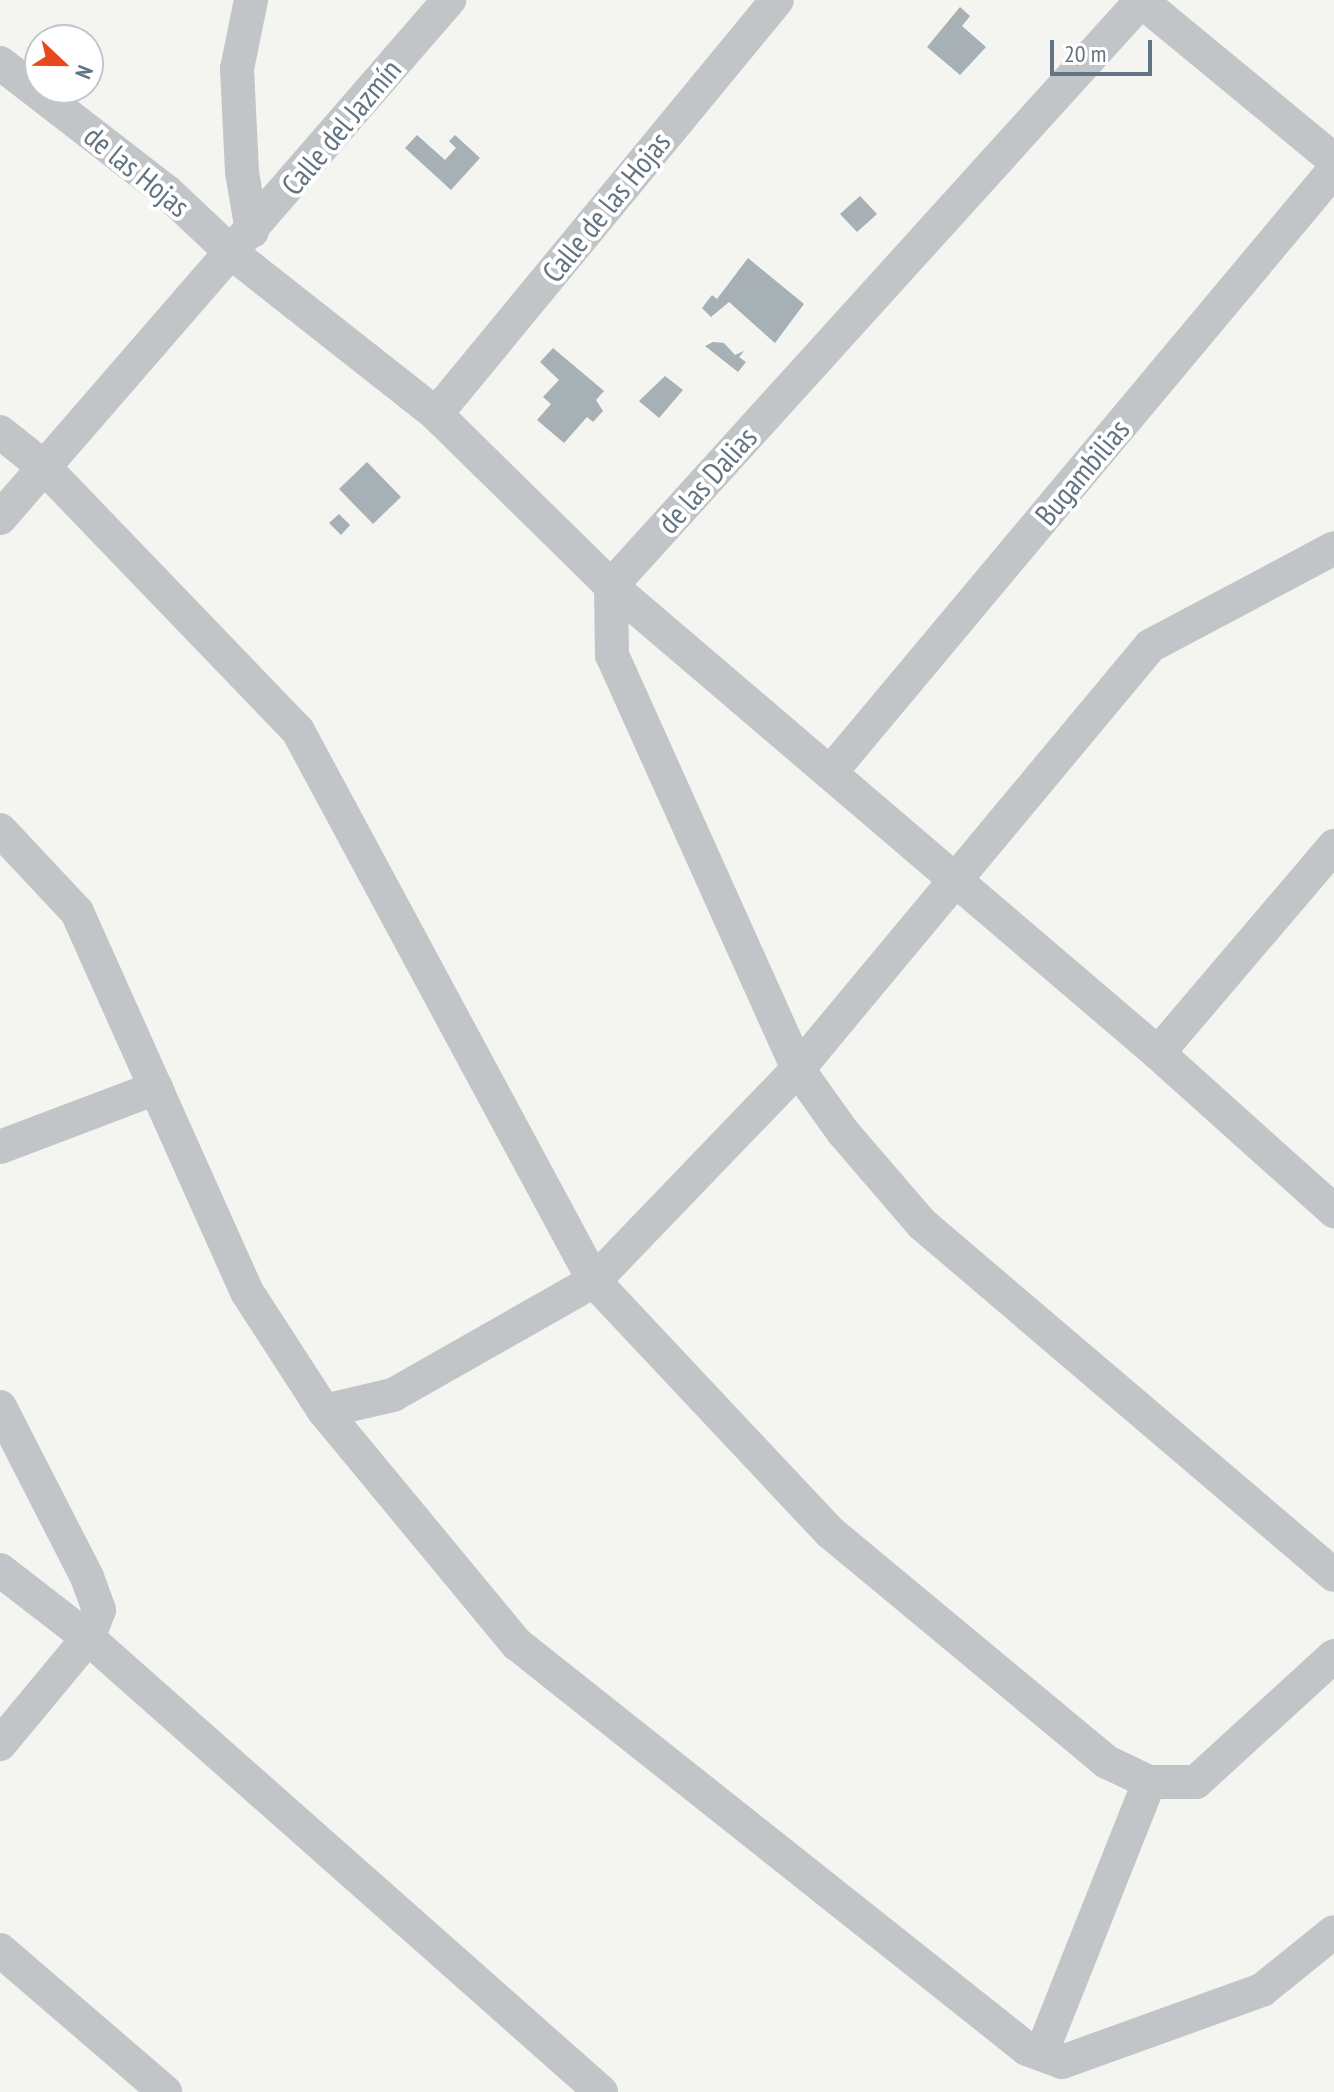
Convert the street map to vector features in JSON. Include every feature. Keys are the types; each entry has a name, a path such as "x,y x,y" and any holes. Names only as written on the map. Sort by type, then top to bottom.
{"street":[{"path":"251,0 237,69 243,243 436,414 611,586 1158,1053 1334,1211"},
{"name":"Calle del Jazmín","path":"0,518 243,243 449,0"},
{"name":"Calle de las Hojas","path":"436,414 777,0"},
{"path":"1140,0 1334,160"},
{"name":"de las Dalias","path":"611,586 1140,0"},
{"name":"de las Hojas","path":"0,63 167,192 243,243"},
{"name":"Bugambilias","path":"830,773 1334,170"},
{"path":"0,432 44,467 298,731 594,1281 831,1533 1107,1762 1149,1782 1196,1782 1334,1656"},
{"path":"324,1411 393,1395 594,1281 798,1069 956,883 1150,646 1334,548"},
{"path":"611,586 612,655 798,1069 842,1131 922,1224 1334,1575"},
{"path":"0,830 77,912 247,1292 324,1411 517,1644 1027,2049 1062,2062 1262,1990 1334,1932"},
{"path":"1158,1053 1334,846"},
{"path":"0,1147 156,1088"},
{"path":"0,1407 87,1577 99,1610 88,1638 0,1744"},
{"path":"0,1570 88,1638 601,2092"},
{"path":"1041,2054 1149,1782"},
{"path":"0,1950 165,2092"}],"building":[{"path":"960,7 970,16 962,26 986,47 960,75 927,47"},
{"path":"417,135 445,160 456,148 449,141 455,135 480,158 451,190 405,148"},
{"path":"860,196 877,214 857,232 840,214"},
{"path":"748,258 804,304 775,343 729,302 711,317 702,308 712,295 717,299"},
{"path":"713,342 724,343 735,355 744,351 739,357 746,362 738,372 705,346"},
{"path":"553,348 604,391 596,400 603,411 593,422 587,417 564,443 537,420 551,404 543,397 559,380 540,362"},
{"path":"665,376 683,390 659,418 639,401"},
{"path":"367,462 401,497 373,524 339,489"},
{"path":"339,514 350,525 341,535 329,523"}]}
